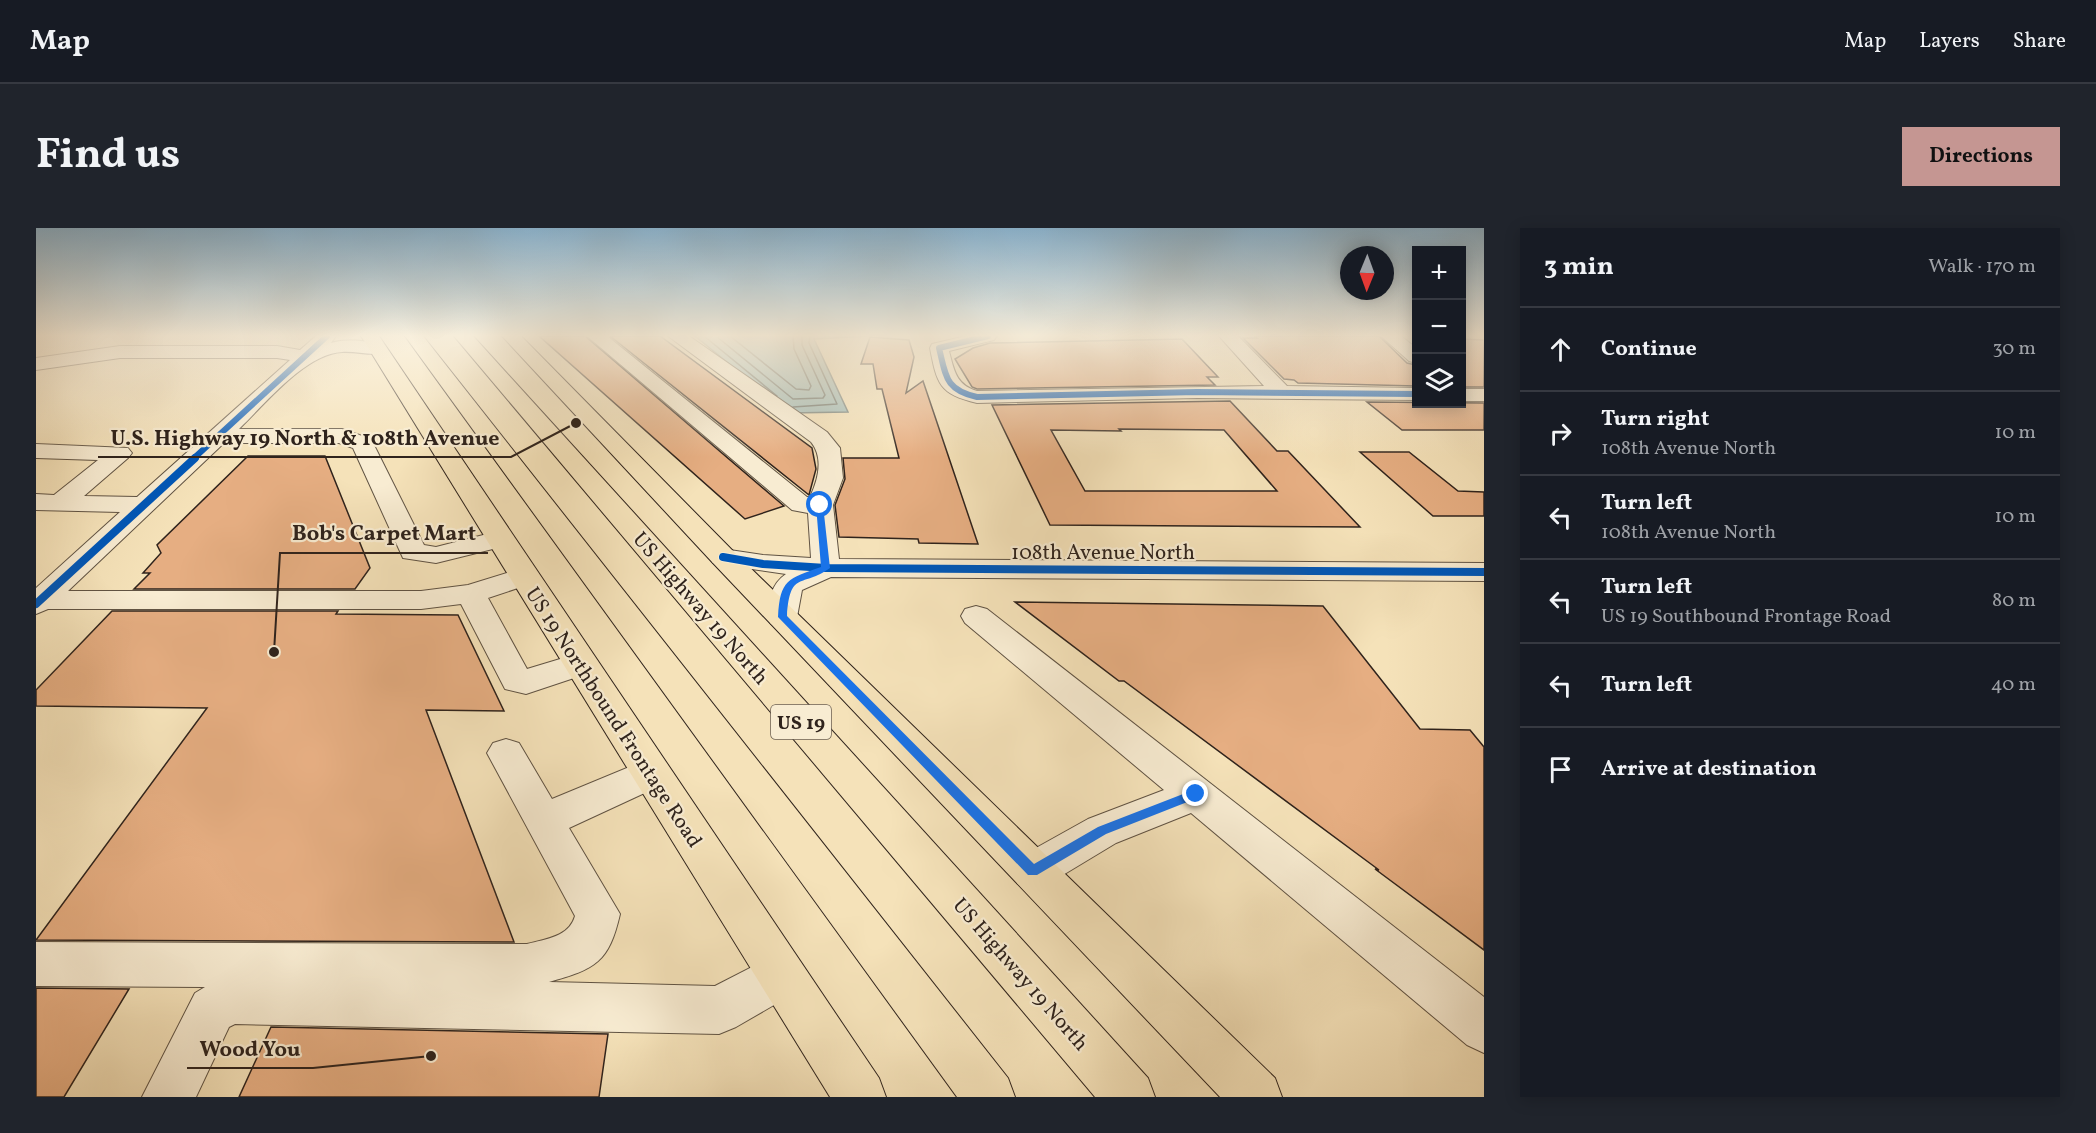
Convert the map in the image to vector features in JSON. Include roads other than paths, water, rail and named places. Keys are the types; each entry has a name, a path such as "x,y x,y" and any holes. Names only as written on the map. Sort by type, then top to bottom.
{"main road":[{"name":"US 19 Northbound Frontage Road","path":"395,377 860,1097"},
{"path":"445,377 989,1097"},
{"name":"US Highway 19 North","path":"498,377 1129,1097"},
{"path":"550,377 723,557 1256,1097"}],"street":[{"path":"38,602 285,377"},
{"path":"645,377 801,505 820,505"},
{"path":"734,377 819,437 828,448 831,478 820,505 826,568"},
{"path":"947,377 950,387 960,394 977,397 1119,391 1412,394"},
{"path":"1266,377 1280,391"},
{"path":"220,436 342,436 363,444 413,552 436,555 499,539"},
{"path":"36,451 120,453 48,503"},
{"path":"48,503 145,505"},
{"name":"108th Avenue North","path":"723,557 763,564 826,568 1484,572"},
{"name":"108th Avenue North","path":"782,617 784,594 794,579 826,568"},
{"path":"38,602 421,600 471,594 523,577"},
{"path":"471,594 517,681 526,682 580,664"},
{"path":"976,616 1484,1028"},
{"path":"36,964 527,966 572,954 592,937 598,914 506,753"},
{"path":"544,820 651,773"},
{"path":"1033,871 1102,831 1196,794"},
{"path":"168,1097 212,1010 230,1000 719,1010 781,975"}],"water":[{"path":"745,377 831,377 848,412 789,413"}],"place":[{"name":"U.S. Highway 19 North & 108th Avenue","path":"576,423"},
{"name":"Bob's Carpet Mart","path":"274,652"},
{"name":"Wood You","path":"431,1056"}]}
